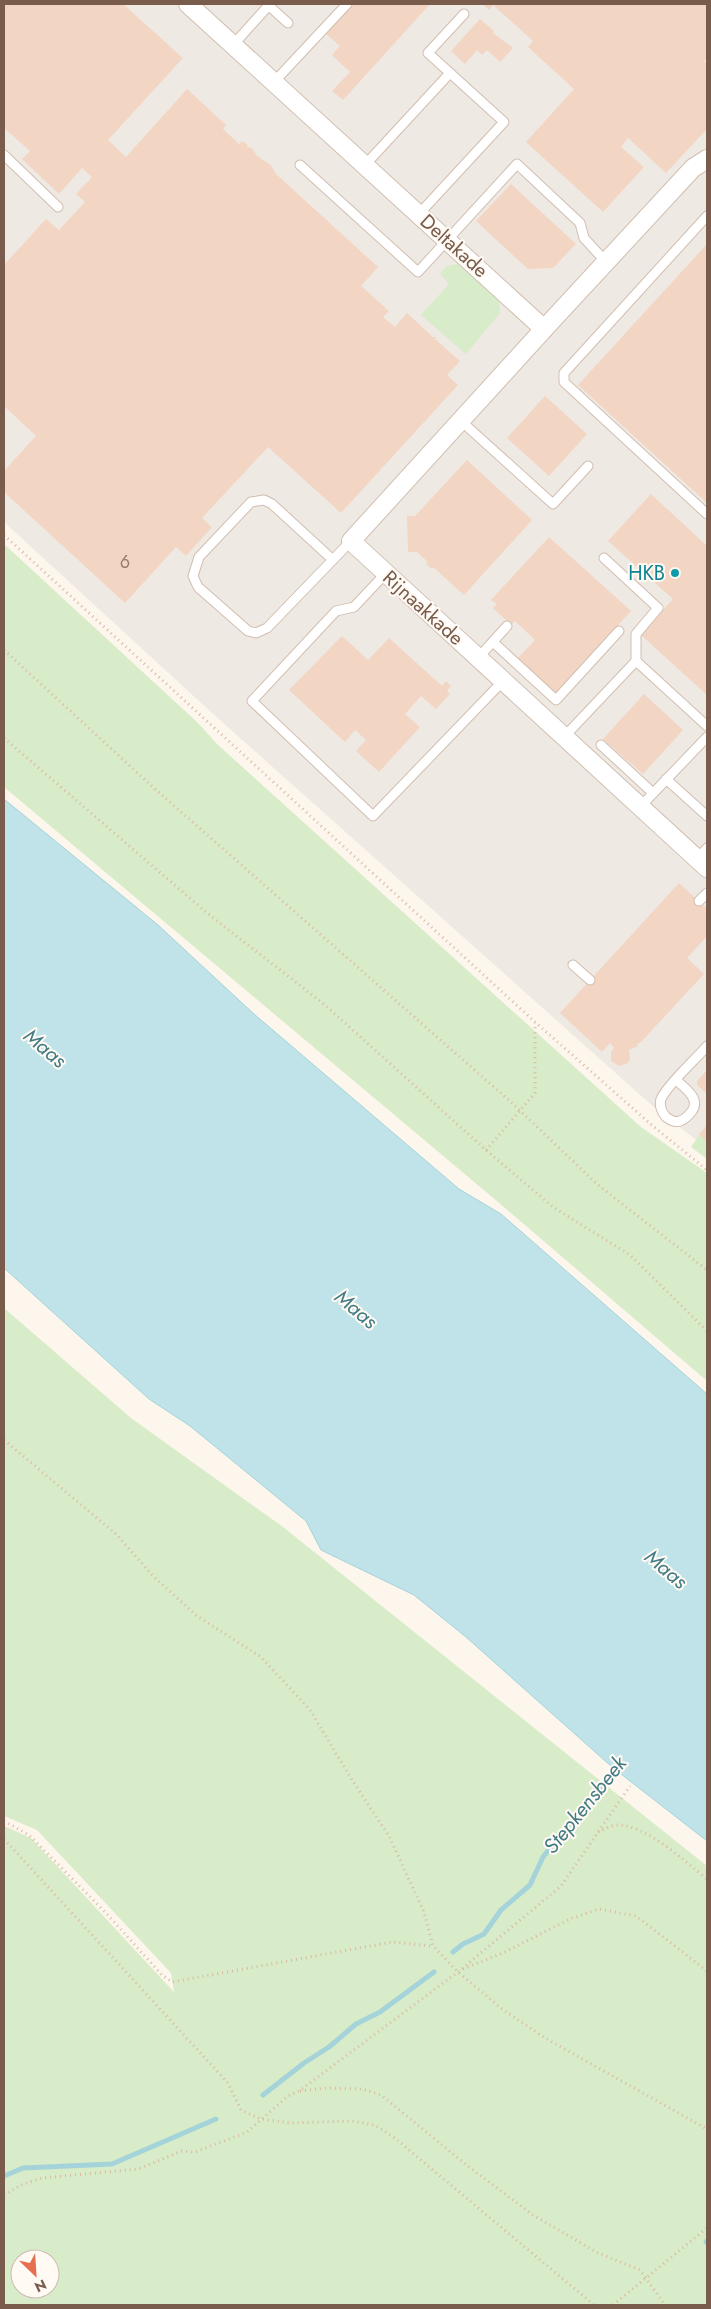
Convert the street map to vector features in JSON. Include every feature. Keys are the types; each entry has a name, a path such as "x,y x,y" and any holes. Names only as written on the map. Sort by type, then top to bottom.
{"street":[{"name":"Deltakade","path":"188,4 544,329"},
{"path":"351,541 693,168 707,159"},
{"name":"Rijnaakkade","path":"351,541 640,807 704,858"}],"lane":[{"path":"274,82 346,4"},
{"path":"233,45 269,5 288,24"},
{"path":"419,214 504,122 428,53 464,14"},
{"path":"365,165 450,73"},
{"path":"4,155 58,207"},
{"path":"300,165 418,272 517,164 580,223 584,238 606,262"},
{"path":"707,216 564,373 564,382 707,514"},
{"path":"461,421 554,504 588,466"},
{"path":"333,560 272,504 264,500 251,502 232,521 198,558 193,576 198,587 248,631 256,633 267,628 305,588 333,560 351,541"},
{"path":"564,737 636,661 636,634 658,608 604,558"},
{"path":"385,574 354,606 336,611 252,701 373,816 503,680"},
{"path":"478,658 507,626"},
{"path":"493,642 556,700 619,631"},
{"path":"636,661 707,726"},
{"path":"640,807 707,737"},
{"path":"601,745 653,793"},
{"path":"666,779 707,816"},
{"path":"699,901 707,893"},
{"path":"573,965 590,980"},
{"path":"676,1080 690,1093 694,1101 694,1108 680,1121 673,1121 665,1116 661,1108 661,1100 676,1080 707,1046"}],"path":[{"path":"4,535 535,1022 654,1127 707,1170"},
{"path":"4,650 155,789 520,1112 598,1185 707,1270"},
{"path":"4,738 207,913 325,1005 486,1150 553,1207 630,1255 707,1331"},
{"path":"486,1150 536,1093 535,1022"},
{"path":"4,1440 116,1534 154,1577 197,1616 261,1657 310,1710 389,1836 424,1912 434,1946 458,1972 502,2009 545,2038 707,2129"},
{"path":"4,2195 21,2185 42,2178 138,2169 182,2151 195,2152 247,2132 288,2096 299,2091 458,1972 561,1886 630,1786"},
{"path":"4,1821 29,1834 106,1913 162,1976 172,1982 392,1942 434,1946"},
{"path":"598,1832 615,1825 634,1828 648,1835 707,1879"},
{"path":"4,1840 228,2083 241,2110 261,2119 291,2123 352,2121 375,2125 396,2139 594,2305"},
{"path":"458,1972 505,1952 570,1919 599,1909 636,1916 707,1971"},
{"path":"299,2091 327,2088 362,2089 381,2095 470,2168 533,2215 598,2253 640,2270 665,2305"},
{"path":"613,2305 707,2228"}],"shaded area":[{"path":"4,4 707,4 707,1148 657,1110 211,712 4,522"}],"green space":[{"path":"458,264 499,300 500,313 466,354 421,315 449,284 440,274 446,266"},
{"path":"4,544 197,722 218,745 641,1127 707,1173 707,1381 504,1207 4,787"},
{"path":"700,1134 707,1141 707,1159 691,1147"},
{"path":"4,1308 131,1418 283,1527 707,1866 707,2305 4,2305 4,1826 31,1838 174,1992 171,1973 37,1830 4,1816"}],"water":[{"name":"Maas","path":"4,799 158,925 254,1014 459,1189 501,1214 707,1394 707,1841 612,1767 466,1637 414,1595 321,1550 306,1521 190,1426 149,1399 4,1268"}],"building":[{"path":"4,4 123,4 183,58 108,140 126,157 187,89 226,125 223,129 239,144 242,141 247,144 247,147 252,148 257,156 271,165 276,174 378,267 361,286 389,311 383,317 395,327 407,313 433,337 437,337 435,339 460,361 447,375 458,385 341,513 268,447 202,518 212,527 186,556 176,547 125,603 4,492 4,471 36,436 4,406 4,265 46,219 59,230 85,202 76,194 92,177 82,168 59,194 22,159 30,151 4,128"},
{"path":"351,4 430,4 343,100 332,91 350,72 332,55 340,46 325,33"},
{"path":"482,4 707,4 707,58 704,61 707,64 707,129 666,173 628,138 621,147 644,167 603,212 526,142 574,89 528,47 533,41 493,5 489,10"},
{"path":"480,19 494,31 493,33 513,48 500,62 487,50 482,55 477,50 465,64 451,51"},
{"path":"511,184 576,244 553,268 528,269 476,221"},
{"path":"707,244 707,503 578,385"},
{"path":"545,396 587,434 549,476 507,438"},
{"path":"467,460 532,520 464,595 433,567 432,569 426,564 428,562 417,552 408,552 407,516 415,516"},
{"name":"HKB","path":"651,494 707,546 707,695 641,635 673,599 608,541"},
{"path":"549,537 631,611 556,693 518,658 535,640 515,621 511,625 493,608 497,604 491,600"},
{"path":"342,636 368,660 389,638 442,686 446,681 451,686 447,691 450,694 436,709 421,696 405,714 420,727 379,772 356,751 366,740 355,730 345,742 289,690"},
{"path":"644,694 683,730 643,774 603,739"},
{"path":"679,883 707,909 707,936 687,958 704,974 641,1042 637,1044 638,1046 629,1050 630,1059 628,1063 619,1066 611,1061 611,1052 614,1048 610,1043 602,1052 560,1013"},
{"path":"707,1070 707,1094 697,1085 697,1081"},
{"path":"707,1125 707,1142 699,1134"}],"waterway":[{"name":"Stepkensbeek","path":"453,1952 463,1944 484,1934 501,1910 530,1885 543,1857 570,1823 593,1799 619,1765"},
{"name":"Stepkensbeek","path":"263,2095 304,2063 329,2047 356,2024 380,2012 434,1972"},
{"name":"Stepkensbeek","path":"4,2176 23,2168 112,2164 216,2119"}],"place":[{"name":"HKB","path":"675,573"}]}
